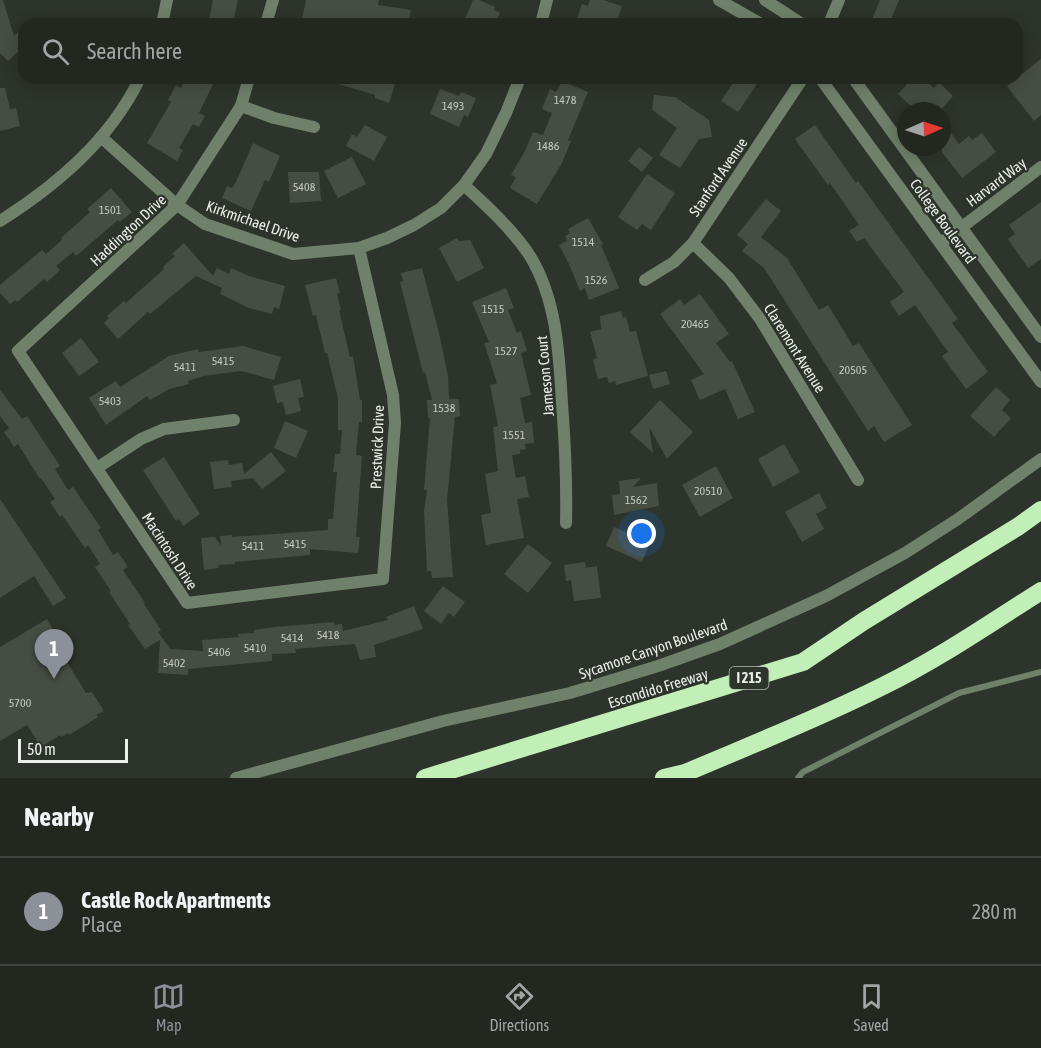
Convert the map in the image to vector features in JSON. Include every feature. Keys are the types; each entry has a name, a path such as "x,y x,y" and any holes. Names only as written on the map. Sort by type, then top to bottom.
{"highway":[{"name":"Escondido Freeway","path":"425,778 803,662 1041,510"},
{"path":"664,778 681,775 814,719 883,686 943,654 1041,591"}],"street":[{"path":"163,18 167,0"},
{"path":"268,18 273,0"},
{"path":"542,18 547,0"},
{"path":"719,0 750,18"},
{"path":"765,0 793,18"},
{"path":"832,18 839,0"},
{"path":"0,221 50,187 76,164 117,116 136,84"},
{"name":"Haddington Drive","path":"18,351 177,205 241,106 247,84"},
{"name":"Kirkmichael Drive","path":"101,137 177,205 205,224 293,254 359,248 414,225 441,208 464,185 486,153 518,84"},
{"name":"Stanford Avenue","path":"645,280 674,262 693,243 799,84"},
{"name":"College Boulevard","path":"824,84 1041,382"},
{"name":"College Boulevard","path":"857,84 1039,331"},
{"path":"241,106 274,118 314,127"},
{"name":"Harvard Way","path":"941,243 1041,167"},
{"name":"Jameson Court","path":"464,185 500,221 530,257 554,321 559,345 567,478 566,523"},
{"name":"Claremont Avenue","path":"693,243 729,278 760,319 858,480"},
{"name":"Prestwick Drive","path":"359,248 393,395 395,423 383,579"},
{"name":"Macintosh Drive","path":"18,351 187,603 383,579"},
{"path":"98,468 141,440 164,429 234,420"},
{"name":"Sycamore Canyon Boulevard","path":"236,778 443,721 570,693 720,644 826,596 905,553 958,519 1041,459"}],"lane":[{"path":"798,778 803,772 959,693 1041,672"}],"building":[{"path":"0,0 3,0 14,36 18,32 18,52 8,61 0,53"},
{"path":"213,0 238,0 234,18 209,18"},
{"path":"306,0 379,0 378,5 411,10 409,18 302,18"},
{"path":"473,0 479,0 495,7 494,10 500,13 498,18 466,18"},
{"path":"590,0 603,0 622,6 618,18 577,18 582,4 588,6"},
{"path":"880,0 899,0 892,18 872,18"},
{"path":"1041,59 1041,115 1034,121 1007,86 1023,84 1023,73"},
{"path":"183,84 213,84 199,113 205,116 199,127 193,124 179,148 183,150 177,161 147,143 171,102 168,100 176,85 181,88"},
{"path":"338,84 395,84 389,103 375,98 375,95"},
{"path":"560,84 569,84 588,92 568,140 571,141 562,163 537,204 510,188 516,177 511,175 533,132 543,135 552,113 542,109 550,89 556,92"},
{"path":"732,84 757,84 738,112 721,101"},
{"path":"907,84 930,84 934,88 937,84 941,84 953,96 948,102 906,102 898,94"},
{"path":"0,88 5,88 10,109 16,108 20,126 0,131"},
{"path":"440,89 459,96 461,92 476,98 468,117 464,115 459,127 430,114"},
{"path":"654,95 675,97 709,120 712,137 699,139 680,168 659,155 677,128 652,110"},
{"path":"365,125 387,137 374,161 346,146 352,134 357,137"},
{"path":"815,125 958,319 952,323 988,372 966,389 942,356 948,352 915,305 899,316 890,302 904,292 864,238 857,242 849,231 859,225 830,183 828,185 795,139"},
{"path":"951,133 959,144 969,136 972,140 982,133 996,152 962,178 945,156 951,156"},
{"path":"253,143 280,156 269,182 265,180 251,211 222,198 227,186 232,188 236,182"},
{"path":"639,147 653,158 642,172 628,161"},
{"path":"352,157 366,184 338,198 324,171"},
{"path":"288,172 319,172 321,201 290,203"},
{"path":"647,174 675,193 651,230 642,224 637,230 618,217"},
{"path":"111,188 132,212 120,222 118,220 76,256 73,252 56,266 60,270 47,282 44,279 17,302 15,300 10,304 0,293 0,285 42,250 46,254 90,212 87,209"},
{"path":"766,199 781,211 761,237 787,258 819,310 828,305 853,346 859,343 912,425 884,442 874,426 868,431 764,268 742,251 748,244 737,235"},
{"path":"1041,202 1041,259 1028,268 1008,239 1015,234 1009,225"},
{"path":"588,218 603,244 601,245 619,288 589,300 585,288 580,291 559,245 567,241 565,236 570,233 568,229"},
{"path":"457,238 459,241 470,240 484,268 457,282 439,248"},
{"path":"184,243 213,276 217,268 229,274 231,268 249,276 285,286 279,309 274,307 272,314 249,308 220,294 222,288 196,276 150,314 148,312 118,339 104,323 109,318 107,316 124,301 126,303 164,269 163,267 175,256 172,254"},
{"path":"422,268 448,376 449,399 459,399 460,416 455,417 447,500 453,577 432,578 431,571 427,571 424,511 427,490 424,490 430,418 428,418 427,400 432,400 400,282 403,281 401,273"},
{"path":"336,278 340,293 337,294 341,310 339,310 350,357 353,356 360,400 362,400 362,422 359,422 356,455 362,456 356,537 360,537 358,553 310,549 310,555 235,562 235,564 218,565 219,568 204,570 201,538 215,537 221,546 220,536 328,530 328,519 333,519 337,472 333,472 335,454 340,454 342,430 338,430 338,398 327,353 325,353 316,315 313,316 305,285"},
{"path":"506,288 514,308 508,310 517,333 521,331 527,351 521,353 531,395 520,398 525,423 532,422 534,443 525,444 526,449 520,450 520,454 512,455 516,478 525,476 529,497 517,499 524,538 486,545 481,515 491,513 485,474 498,471 493,427 498,426 490,385 497,383 484,343 489,342 472,302"},
{"path":"700,294 729,334 716,343 730,362 732,361 755,412 738,419 725,389 700,400 691,380 704,374 660,314 680,299 684,305"},
{"path":"621,311 623,318 626,317 630,332 636,331 648,376 616,385 615,381 609,383 607,377 598,379 593,360 597,358 590,332 601,329 600,316"},
{"path":"81,338 99,362 79,376 62,353"},
{"path":"243,346 281,357 274,380 241,371 204,376 188,381 189,384 169,389 150,400 147,396 106,425 89,398 116,381 120,387 169,356 198,349 199,352"},
{"path":"666,371 670,384 653,389 649,375"},
{"path":"300,379 304,397 298,398 301,411 286,415 283,402 277,403 273,386"},
{"path":"996,387 1010,400 1002,410 1011,418 994,437 970,416"},
{"path":"0,390 22,419 27,416 60,466 55,469 68,490 73,487 101,528 98,530 113,555 118,552 128,567 123,570 145,603 161,630 158,632 170,649 203,651 202,640 239,637 238,634 254,633 254,630 275,627 334,622 334,625 342,624 343,631 388,620 386,617 414,606 423,629 374,645 376,657 360,660 355,644 295,649 296,653 272,654 272,661 188,669 188,675 158,673 160,640 145,649 128,625 130,624 95,567 100,564 88,545 85,548 62,515 60,517 50,502 55,499 18,444 14,447 4,432 9,428 0,416"},
{"path":"660,400 693,432 667,459 649,427 653,453 630,432"},
{"path":"285,421 308,431 296,458 274,448"},
{"path":"784,444 800,472 773,487 758,459"},
{"path":"271,452 286,471 262,489 253,478 231,481 232,487 214,489 210,462 228,460 229,465 242,463 244,474"},
{"path":"164,457 200,514 183,526 179,519 176,521 143,470"},
{"path":"716,466 733,498 700,517 682,485"},
{"path":"641,478 633,487 657,483 659,506 614,515 612,495 620,494 619,481"},
{"path":"819,493 827,508 816,514 824,529 802,542 785,512"},
{"path":"0,499 66,598 53,606 34,576 0,598"},
{"path":"614,527 650,542 642,562 606,546"},
{"path":"528,544 552,563 528,593 504,574"},
{"path":"585,562 586,568 597,566 601,598 574,601 571,580 566,581 564,565"},
{"path":"443,586 465,602 454,617 449,613 441,624 424,611"},
{"path":"47,619 59,640 56,642 59,649 86,693 92,692 104,711 69,735 68,733 61,737 60,735 41,747 27,725 0,741 0,647"}],"place":[{"name":"Castle Rock Apartments","path":"54,679"}]}
